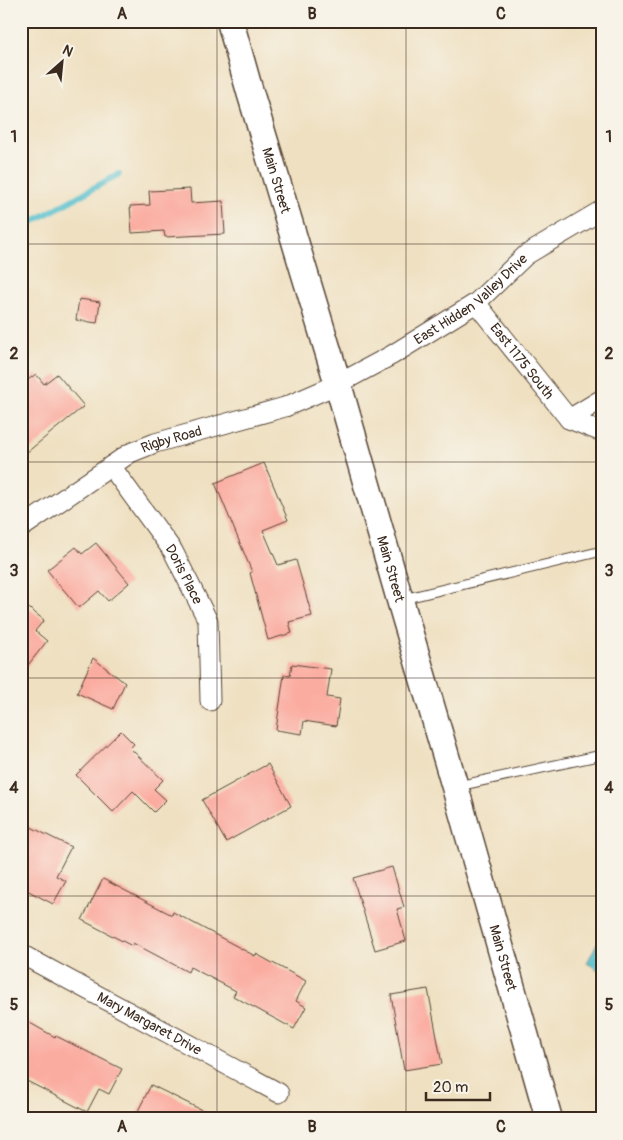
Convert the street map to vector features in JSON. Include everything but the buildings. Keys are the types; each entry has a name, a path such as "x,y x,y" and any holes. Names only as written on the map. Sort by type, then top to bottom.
{"main road":[{"name":"Main Street","path":"230,21 338,384 549,1119"}],"street":[{"name":"East Hidden Valley Drive","path":"338,384 392,356 476,303 526,255 602,210"},
{"name":"East 1175 South","path":"476,303 569,419"},
{"name":"Rigby Road","path":"21,528 130,453 155,443 285,407 338,384"},
{"path":"569,419 602,399"},
{"path":"569,419 602,432"},
{"name":"Doris Place","path":"111,466 173,551 208,621 210,701"},
{"name":"Mary Margaret Drive","path":"21,954 279,1093"}],"lane":[{"path":"400,600 602,550"},
{"path":"455,787 602,755"}],"water":[{"path":"597,943 602,946 602,972 587,963"}],"waterway":[{"path":"21,228 119,174"}]}
